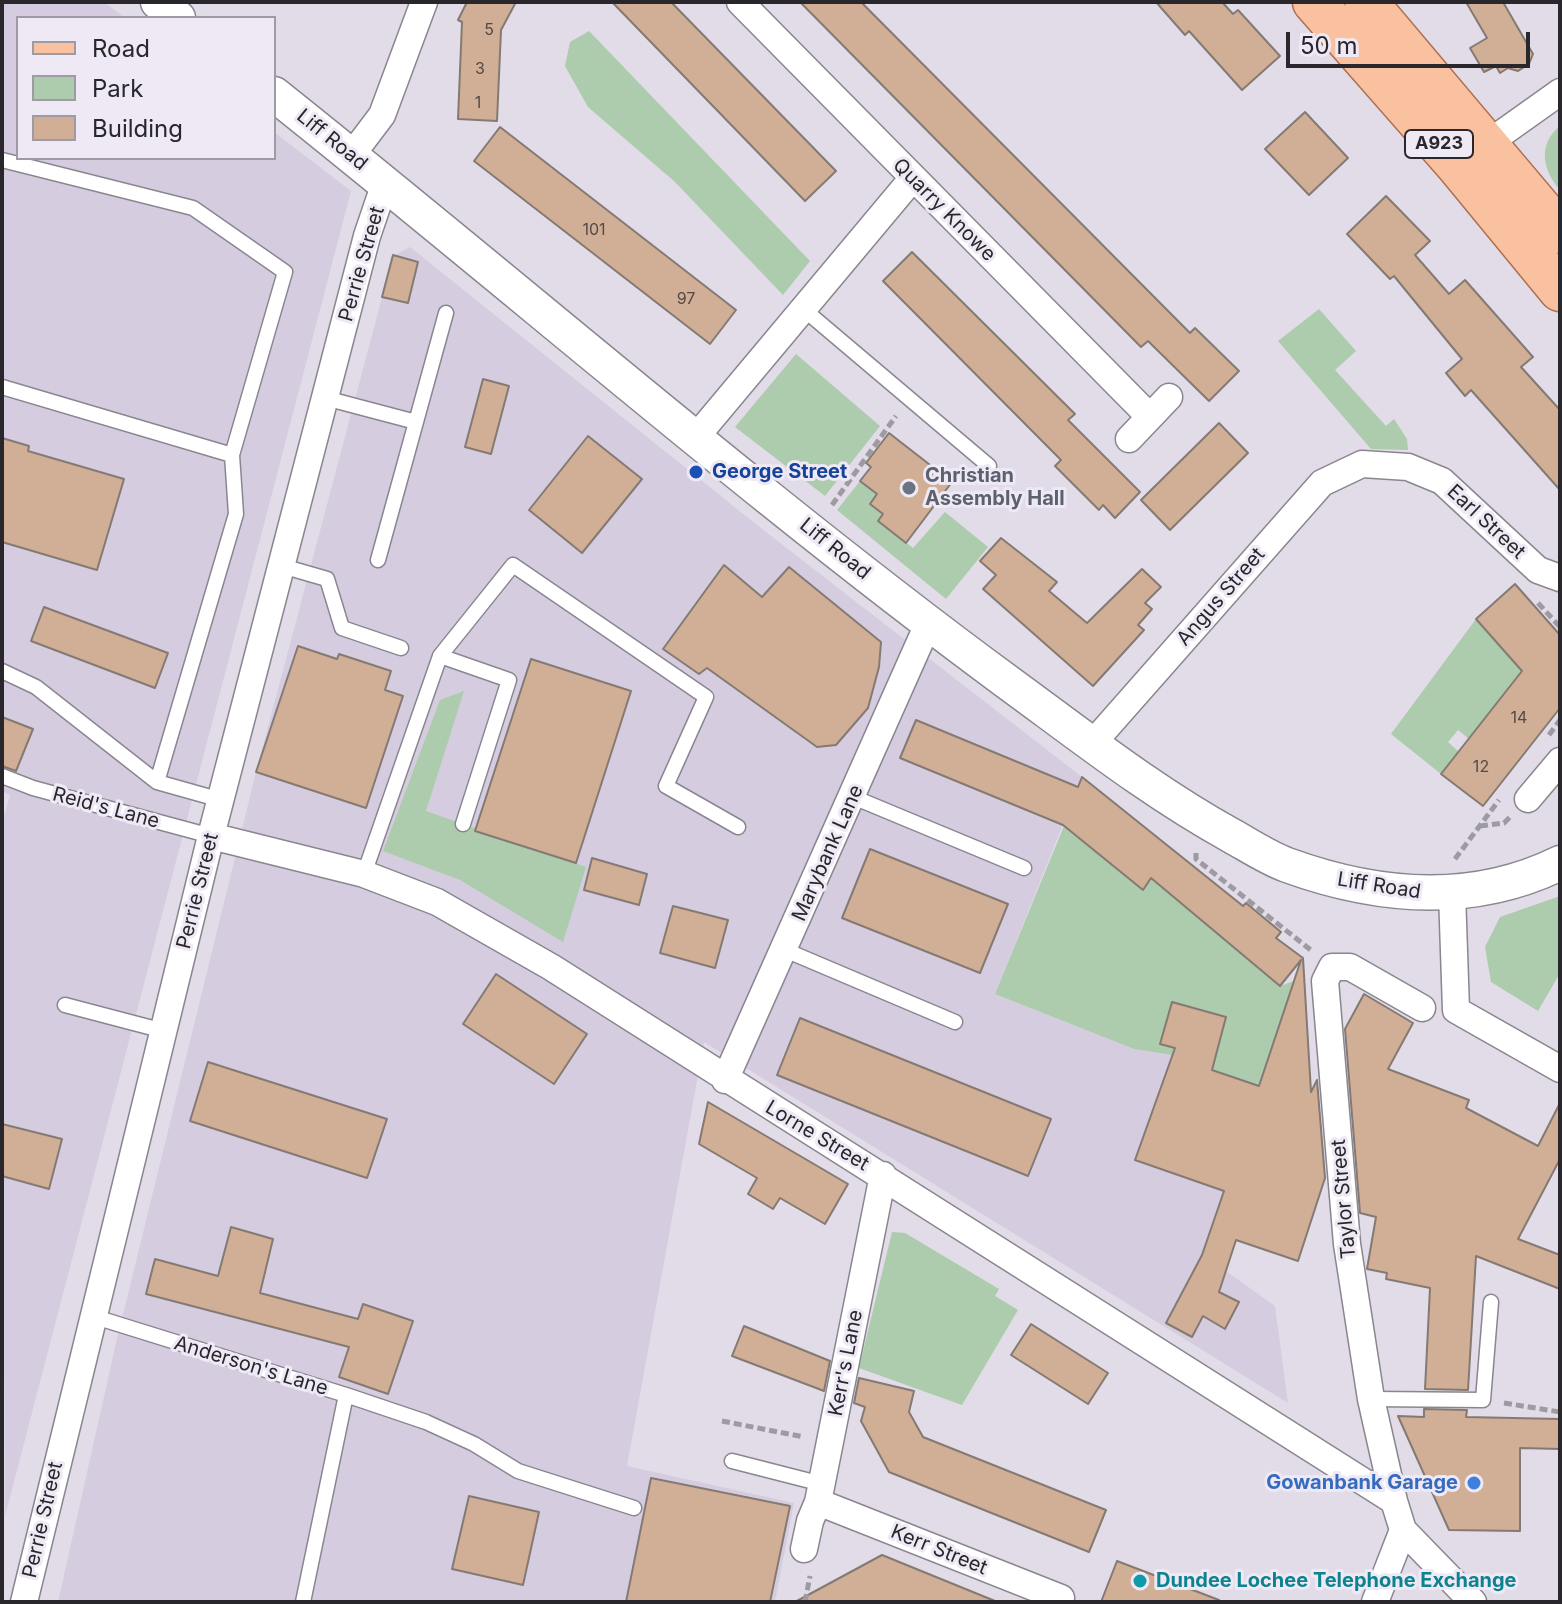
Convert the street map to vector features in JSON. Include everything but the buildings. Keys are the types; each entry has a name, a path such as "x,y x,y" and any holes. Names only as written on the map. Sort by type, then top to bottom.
{"main road":[{"name":"A923","path":"1314,2 1473,155 1560,232"},
{"name":"A923","path":"1366,2 1473,155 1560,290"}],"street":[{"path":"158,2 176,16"},
{"path":"351,156 382,115 424,2"},
{"name":"Quarry Knowe","path":"740,2 1150,417"},
{"path":"1473,155 1560,92"},
{"name":"Liff Road","path":"276,96 928,624 1194,815 1283,864 1353,886 1403,894 1452,893 1514,883 1560,863"},
{"path":"696,437 801,307 912,179"},
{"name":"Perrie Street","path":"24,1602 211,836 367,236 385,183"},
{"path":"1129,439 1169,397"},
{"name":"Earl Street","path":"1362,464 1408,467 1442,481 1538,570 1560,578"},
{"name":"Angus Street","path":"1092,744 1322,483 1362,464"},
{"name":"Marybank Lane","path":"725,1080 928,624"},
{"path":"1528,799 1560,761"},
{"name":"Lorne Street","path":"211,836 364,874 450,909 551,967 725,1080 883,1175 1394,1501"},
{"path":"1452,893 1456,1010 1560,1069"},
{"path":"1332,967 1350,967 1422,1008"},
{"name":"Taylor Street","path":"1332,967 1325,981 1347,1244 1371,1399 1403,1530"},
{"name":"Kerr's Lane","path":"804,1549 820,1493 883,1175"},
{"name":"Kerr Street","path":"820,1493 1061,1598"},
{"path":"1375,1602 1403,1530 1473,1602"}],"lane":[{"path":"2,160 193,208 285,272 232,455 236,514 157,782"},
{"path":"801,307 989,466"},
{"path":"378,560 446,313"},
{"path":"2,387 232,455"},
{"path":"325,398 416,422"},
{"path":"364,874 440,656 513,565 706,697 666,786 738,827"},
{"path":"282,566 327,579 342,628 401,648"},
{"path":"440,656 509,680 463,824"},
{"path":"2,671 36,687 157,782 221,800"},
{"name":"Reid's Lane","path":"2,776 33,788 211,836"},
{"path":"853,797 1024,868"},
{"path":"785,950 955,1022"},
{"path":"65,1005 164,1031"},
{"path":"1371,1399 1483,1400 1491,1302"},
{"name":"Anderson's Lane","path":"92,1316 346,1395 303,1602"},
{"path":"346,1395 426,1422 474,1444 518,1471 634,1508"},
{"path":"732,1461 820,1493"}],"path":[{"path":"828,511 862,459 908,400"},
{"path":"1194,815 1196,859 1332,967"},
{"path":"1483,1400 1560,1412"},
{"path":"722,1421 830,1442"}],"shaded area":[{"path":"2,2 104,2 122,16 16,16 16,160 276,160 276,134 351,191 5,1516 2,823 10,795 2,791"},
{"path":"410,247 757,525 1082,777 995,994 1134,1049 1172,1055 1259,1086 1200,1262 1226,1271 1275,1306 1288,1403 704,1042 627,1466 794,1503 775,1602 58,1602 116,1343 256,772 393,256"}],"green space":[{"path":"589,31 810,261 783,295 675,182 588,107 565,66 570,42"},
{"path":"1560,126 1560,190 1546,166 1545,149"},
{"path":"1319,309 1356,351 1335,370 1386,426 1394,419 1407,439 1408,450 1371,449 1278,341"},
{"path":"796,354 880,426 825,496 735,427"},
{"path":"860,481 877,494 870,504 883,514 878,521 913,548 945,512 988,547 946,599 837,510"},
{"path":"1476,619 1522,671 1469,739 1458,730 1448,742 1459,752 1441,774 1391,734"},
{"path":"464,691 426,811 586,867 563,942 460,880 383,851 440,700"},
{"path":"1064,826 1143,889 1151,878 1280,986 1294,981 1259,1086 1172,1055 1134,1049 995,994"},
{"path":"1560,896 1560,973 1538,1011 1491,982 1485,947 1500,917"},
{"path":"892,1232 905,1233 999,1289 995,1296 1018,1310 962,1405 859,1368"}],"place":[{"name":"George Street","path":"696,472"},
{"name":"Christian Assembly Hall","path":"909,488"},
{"name":"Gowanbank Garage","path":"1474,1483"},
{"name":"Dundee Lochee Telephone Exchange","path":"1140,1581"}]}
